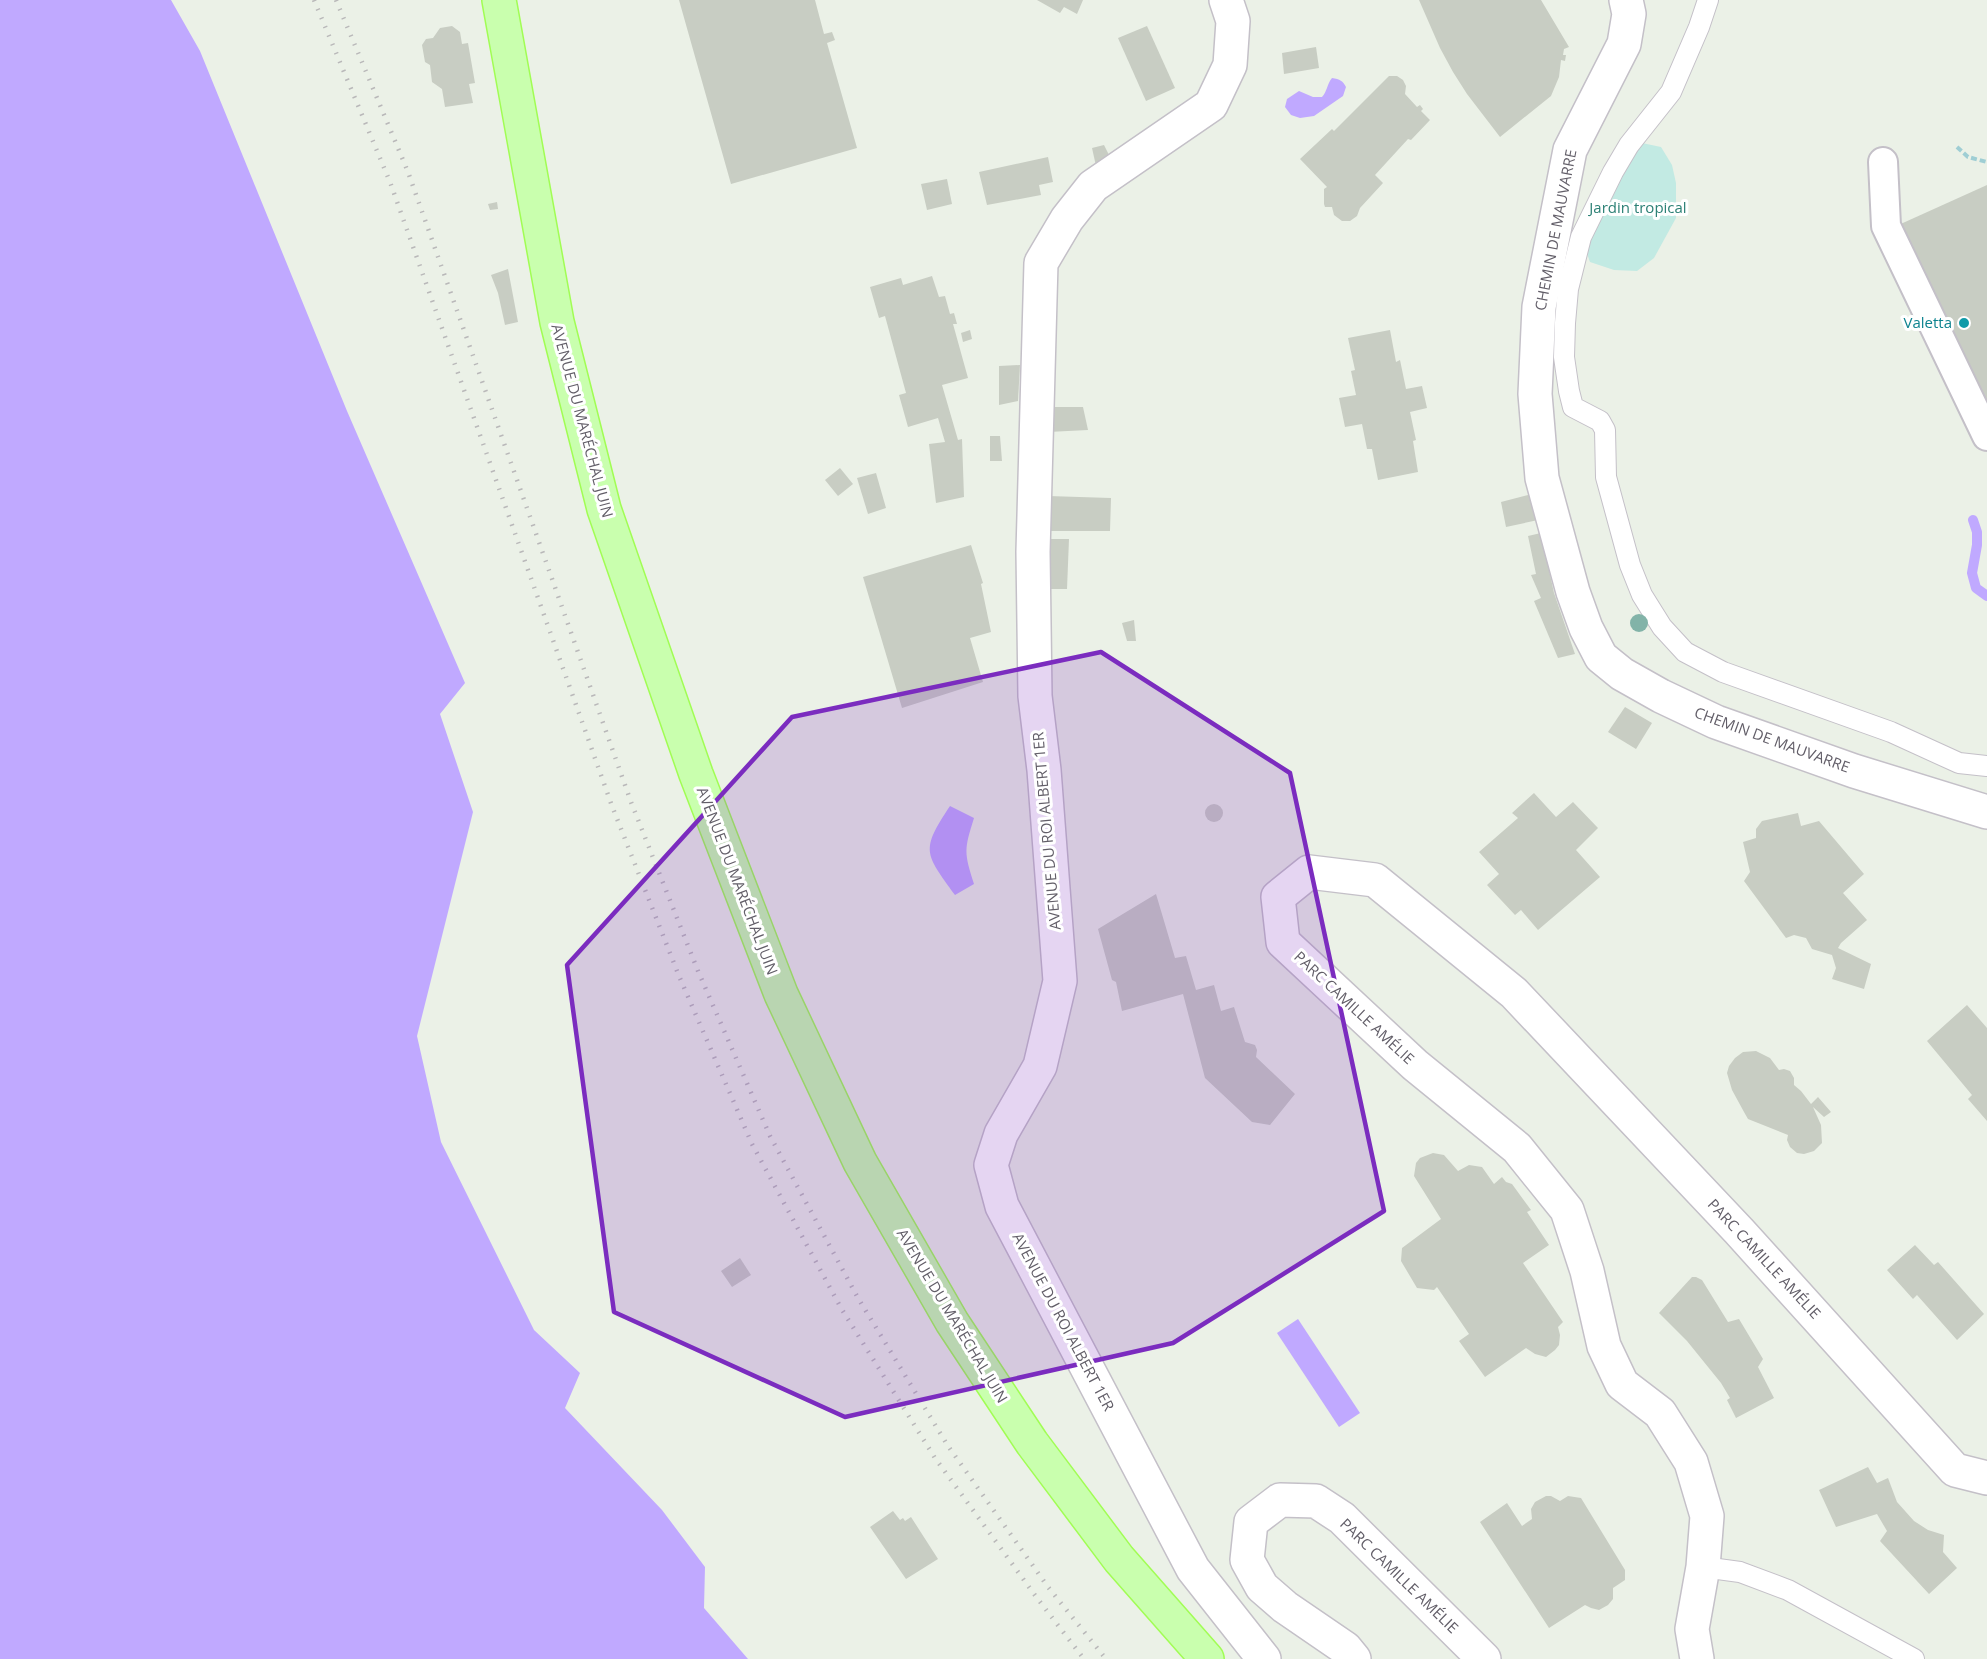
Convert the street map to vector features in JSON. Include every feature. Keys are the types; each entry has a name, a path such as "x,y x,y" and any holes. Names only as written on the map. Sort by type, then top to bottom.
{"main road":[{"name":"AVENUE DU MARÉCHAL JUIN","path":"499,0 556,322 604,509 696,774 781,994 860,1161 952,1322 1032,1443 1099,1533 1207,1659"}],"street":[{"name":"AVENUE DU ROI ALBERT 1ER","path":"1226,0 1233,21 1230,65 1211,105 1093,186 1067,219 1041,263 1033,552 1035,696 1044,770 1060,981 1040,1066 1001,1134 991,1165 1002,1206 1193,1569 1264,1659"},
{"name":"CHEMIN DE MAUVARRE","path":"1626,0 1629,14 1624,44 1570,150 1539,307 1535,394 1542,478 1573,592 1586,628 1601,657 1622,674 1661,696 1716,722 1854,771 1987,812"},
{"path":"1882,162 1886,226 1987,436"},
{"name":"PARC CAMILLE AMÉLIE","path":"1697,1659 1692,1629 1703,1567 1707,1516 1691,1462 1660,1413 1622,1384 1604,1346 1587,1271 1567,1210 1517,1148 1415,1065 1283,942 1278,897 1309,872 1375,880 1514,993 1739,1231 1955,1470 1987,1478"},
{"name":"PARC CAMILLE AMÉLIE","path":"1354,1659 1345,1648 1262,1587 1247,1560 1251,1522 1280,1500 1316,1501 1342,1518 1484,1659"}],"lane":[{"path":"1708,0 1671,92 1612,172 1581,237 1568,289 1564,357 1569,391 1573,408 1600,421 1605,430 1606,477 1630,565 1642,595 1662,627 1685,652 1723,672 1891,732 1959,763 1987,766"},
{"path":"1703,1567 1740,1572 1788,1590 1914,1659"}],"path":[{"path":"1957,147 1968,157 1987,162"}],"highlighted area":[{"path":"1101,652 1290,773 1384,1211 1173,1343 845,1417 614,1312 567,965 792,717"}],"green space":[{"name":"Jardin tropical","path":"1642,143 1661,147 1672,165 1676,183 1676,218 1654,258 1637,271 1614,270 1590,262 1581,237"}],"shaded area":[{"path":"0,0 171,0 200,51 347,411 465,683 440,714 473,812 417,1036 441,1142 534,1330 580,1373 565,1408 662,1510 705,1567 704,1608 748,1659 0,1659"},
{"path":"1332,78 1345,85 1343,96 1314,116 1300,118 1291,115 1285,107 1287,99 1299,91 1313,97 1322,97"},
{"path":"950,806 974,818 966,851 974,884 955,895 937,870 930,852 930,843 934,833"},
{"path":"1298,1319 1360,1413 1339,1427 1277,1333"}],"building":[{"path":"679,0 815,0 824,34 832,32 835,40 827,43 857,148 731,184"},
{"path":"1037,0 1083,0 1077,14 1064,7 1060,13"},
{"path":"1419,0 1541,0 1569,47 1564,49 1565,61 1561,60 1559,77 1551,96 1500,137 1453,72"},
{"path":"452,26 460,32 462,44 468,43 475,83 469,84 473,103 445,107 442,89 432,82 430,65 425,62 422,45 426,39 433,38 440,28"},
{"path":"1147,26 1175,88 1146,101 1118,38"},
{"path":"1316,47 1319,68 1284,74 1282,53"},
{"path":"1389,76 1397,76 1403,80 1406,86 1405,94 1417,107 1420,105 1423,109 1421,111 1430,120 1411,140 1408,139 1375,175 1383,183 1360,208 1357,216 1350,221 1342,221 1334,215 1332,207 1325,207 1324,189 1327,187 1300,159 1332,129 1334,131"},
{"path":"1104,145 1110,157 1096,166 1092,148"},
{"path":"1048,157 1053,182 1039,185 1041,195 987,205 979,172"},
{"path":"947,179 952,204 927,210 921,184"},
{"name":"Valetta","path":"1987,185 1987,420 1894,227"},
{"path":"497,202 498,209 490,210 488,204"},
{"path":"508,269 518,322 505,325 498,293 491,275"},
{"path":"932,276 939,297 945,296 950,314 954,313 957,324 953,324 968,378 942,385 958,440 962,439 964,497 936,503 929,444 945,442 938,418 908,427 899,395 906,393 885,316 879,318 870,287 901,278 903,285"},
{"path":"970,330 972,339 963,342 961,333"},
{"path":"1390,330 1396,362 1400,360 1406,389 1422,386 1427,408 1410,412 1416,440 1413,441 1418,472 1378,480 1372,449 1367,449 1362,424 1345,427 1339,398 1356,395 1351,371 1355,370 1348,338"},
{"path":"1020,365 1018,401 999,405 999,366"},
{"path":"1048,407 1083,407 1088,430 1048,432"},
{"path":"990,436 1000,436 1002,461 990,461"},
{"path":"840,468 853,484 838,496 825,480"},
{"path":"876,473 886,508 868,514 857,478"},
{"path":"1532,494 1538,520 1506,527 1501,502"},
{"path":"1048,496 1111,498 1110,531 1048,531"},
{"path":"1541,533 1554,593 1575,654 1558,658 1534,601 1541,598 1531,575 1536,574 1528,536"},
{"path":"1048,539 1069,539 1067,589 1046,589"},
{"path":"971,545 983,583 981,584 991,632 970,638 983,682 902,708 863,577"},
{"path":"1134,620 1136,641 1127,641 1122,623"},
{"path":"1625,707 1652,723 1636,749 1608,732"},
{"path":"1534,793 1556,817 1573,802 1598,828 1576,850 1600,877 1538,930 1521,910 1515,915 1487,885 1499,874 1479,852 1518,818 1512,813"},
{"path":"1210,804 1218,804 1223,809 1221,820 1210,822 1205,817 1205,809"},
{"path":"1798,813 1801,826 1819,821 1864,874 1843,893 1867,920 1838,948 1871,964 1864,989 1832,979 1836,968 1832,955 1812,949 1806,938 1794,935 1786,938 1744,881 1750,872 1743,842 1756,838 1756,829 1762,821"},
{"path":"1156,894 1175,958 1186,956 1196,990 1214,985 1221,1011 1234,1007 1245,1042 1255,1045 1256,1057 1295,1094 1270,1125 1252,1122 1205,1078 1183,994 1122,1011 1116,982 1112,980 1098,929"},
{"path":"1967,1005 1987,1028 1987,1121 1968,1099 1972,1095 1927,1041"},
{"path":"1756,1051 1770,1058 1779,1070 1790,1071 1794,1078 1794,1085 1811,1104 1818,1097 1831,1112 1824,1117 1813,1107 1821,1125 1822,1143 1814,1151 1804,1154 1797,1153 1790,1147 1787,1140 1788,1135 1748,1119 1732,1090 1727,1073 1735,1058 1743,1052"},
{"path":"1433,1153 1444,1155 1458,1171 1469,1165 1482,1167 1494,1184 1502,1177 1506,1182 1512,1184 1531,1210 1527,1212 1549,1245 1523,1263 1563,1322 1558,1327 1559,1345 1546,1357 1526,1348 1485,1377 1459,1341 1469,1334 1437,1287 1434,1290 1417,1288 1401,1261 1402,1248 1441,1219 1414,1176 1416,1163 1420,1158"},
{"path":"1915,1245 1934,1265 1938,1262 1984,1314 1957,1340 1917,1295 1913,1299 1887,1270"},
{"path":"740,1258 751,1275 732,1287 721,1271"},
{"path":"1692,1277 1702,1280 1728,1322 1739,1319 1763,1359 1758,1367 1774,1398 1736,1418 1727,1400 1730,1398 1721,1383 1687,1341 1659,1313"},
{"path":"1868,1467 1877,1483 1888,1478 1897,1502 1914,1521 1928,1530 1944,1535 1943,1552 1957,1568 1929,1594 1880,1541 1887,1531 1877,1514 1836,1527 1819,1490"},
{"path":"1546,1496 1560,1501 1568,1496 1581,1498 1625,1570 1625,1580 1613,1588 1613,1599 1608,1605 1599,1610 1585,1605 1549,1628 1480,1522 1507,1503 1522,1526 1532,1519 1531,1509 1535,1502"},
{"path":"893,1511 900,1520 903,1518 905,1521 911,1517 938,1559 906,1579 870,1527"}],"waterway":[{"path":"1973,520 1977,532 1977,545 1972,573 1976,588 1987,596"}],"railway":[{"path":"314,0 390,182 612,806 679,976 752,1144 841,1308 935,1458 1084,1659"},
{"path":"336,0 408,172 631,802 698,971 770,1136 858,1298 948,1446 1048,1587 1106,1659"}],"place":[{"name":"Valetta","path":"1964,323"}]}
